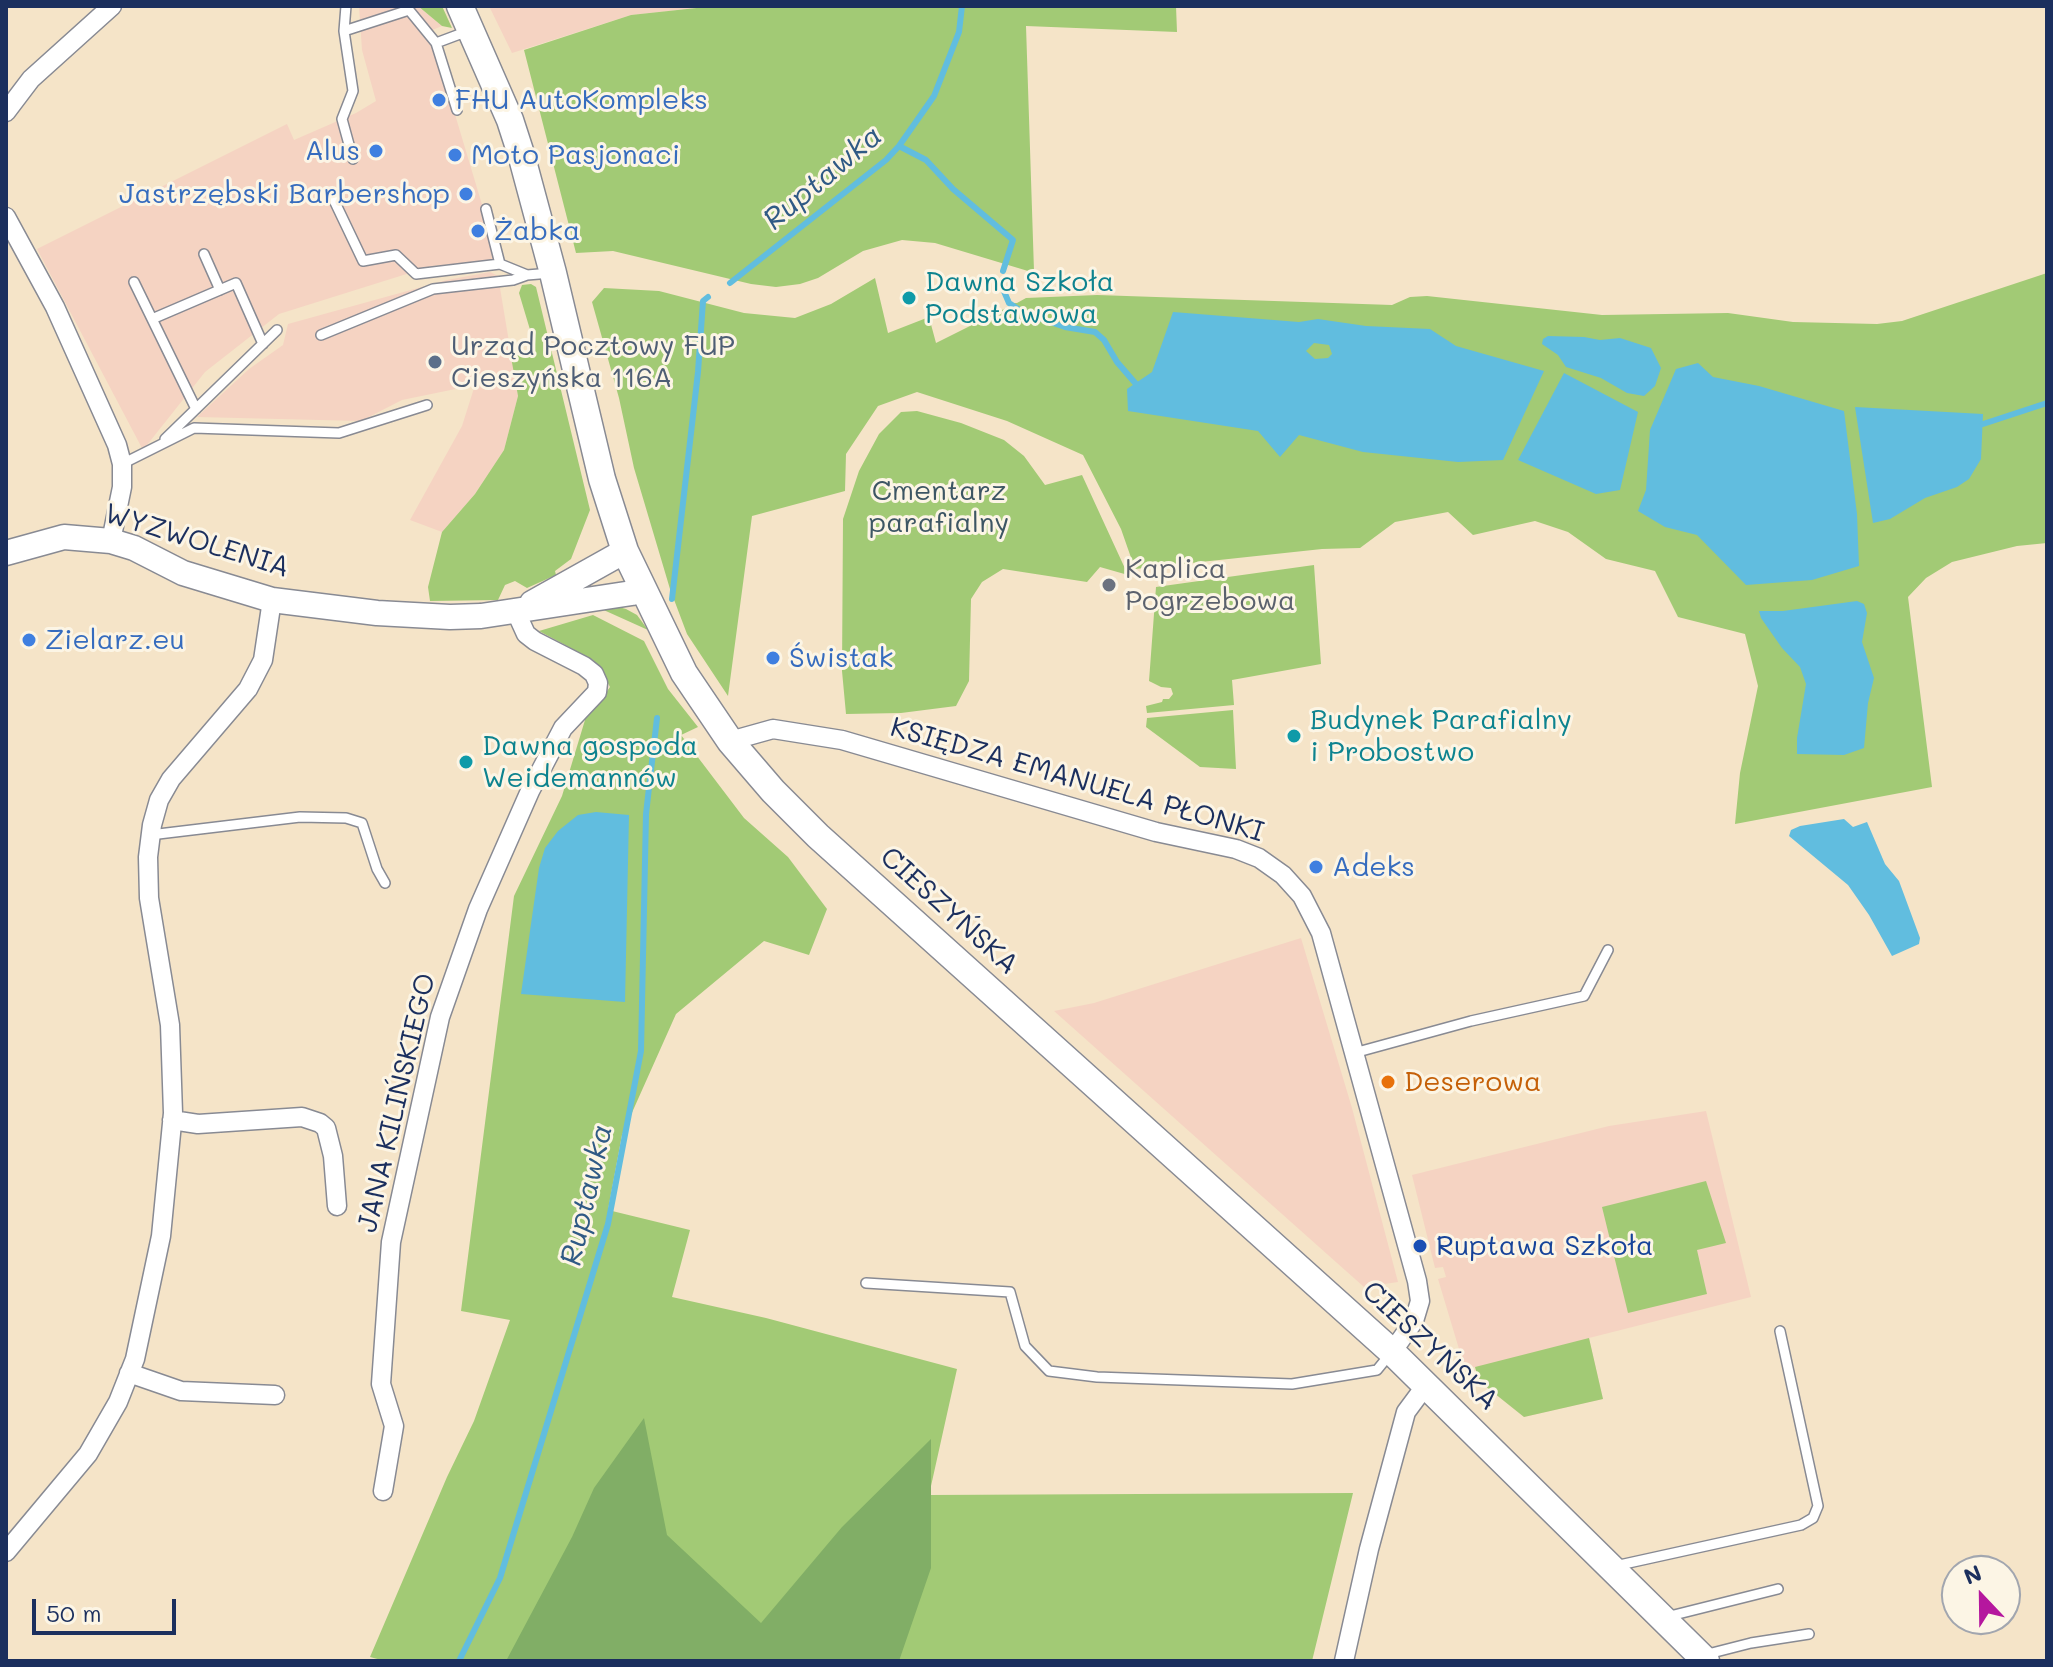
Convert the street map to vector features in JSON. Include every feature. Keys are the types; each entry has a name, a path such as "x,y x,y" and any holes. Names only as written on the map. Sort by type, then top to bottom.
{"main road":[{"name":"CIESZYŃSKA","path":"460,6 510,120 540,274 625,551 684,673 730,741 773,791 818,836 1392,1352 1703,1658"}],"street":[{"path":"6,112 31,79 112,6"},
{"path":"6,217 55,307 117,445 122,464 122,487 111,541"},
{"name":"WYZWOLENIA","path":"6,553 64,537 111,541 134,548 183,573 272,600 377,613 450,617 516,612 642,590"},
{"name":"WYZWOLENIA","path":"516,612 625,551"},
{"path":"6,1552 88,1454 118,1402 148,1307 161,1236 172,1120 170,1025 149,898 150,835 159,800 171,779 248,689 263,660 272,600"},
{"name":"JANA KILIŃSKIEGO","path":"383,1491 394,1426 381,1384 391,1242 440,1017 478,909 530,791 563,728 597,692 598,683 594,674 526,634 516,612"},
{"name":"KSIĘDZA EMANUELA PŁONKI","path":"730,741 773,729 842,740 1156,832 1236,849 1259,858 1283,875 1302,896 1321,933 1420,1301 1414,1321 1392,1352"},
{"path":"172,1120 198,1124 302,1117 320,1123 326,1128 333,1156 337,1206"},
{"path":"129,1373 181,1391 275,1395"},
{"path":"1344,1661 1369,1549 1406,1412 1426,1385"}],"lane":[{"path":"346,6 344,31 353,91 342,119 353,159"},
{"path":"344,31 409,10 436,43 457,110"},
{"path":"436,43 471,30"},
{"path":"331,194 363,261 396,255 416,274 500,264 540,274"},
{"path":"486,209 500,264"},
{"path":"204,254 220,290"},
{"path":"321,335 433,289 540,274"},
{"path":"134,282 196,409"},
{"path":"152,319 236,283 263,344"},
{"path":"158,446 277,330"},
{"path":"122,464 194,428 339,433 427,405"},
{"path":"150,835 300,817 346,818 362,823 377,869 385,883"},
{"path":"1354,1053 1471,1021 1584,996 1608,950"},
{"path":"866,1283 1010,1292 1025,1346 1049,1371 1097,1377 1292,1384 1377,1370 1392,1352"},
{"path":"1612,1567 1801,1525 1813,1518 1818,1506 1780,1331"},
{"path":"1663,1618 1778,1589"},
{"path":"1703,1658 1751,1643 1809,1634"}],"shaded area":[{"path":"359,6 418,6 442,26 430,31 496,260 432,266 279,314 205,372 143,450 37,249 287,124 294,140 376,101 362,50"},
{"path":"489,6 715,6 631,15 512,53"},
{"path":"490,272 498,276 518,396 504,450 475,494 442,532 410,520 462,426 475,385 402,400 361,421 197,417 249,369 283,345 288,324 447,280"},
{"path":"1301,938 1352,1108 1398,1282 1364,1287 1054,1011 1094,1003"},
{"path":"1706,1111 1751,1297 1589,1338 1603,1399 1524,1417 1479,1381 1475,1367 1465,1369 1438,1279 1446,1277 1443,1267 1435,1268 1412,1175 1609,1126"}],"green space":[{"path":"418,6 442,6 452,28 442,26"},
{"path":"715,6 1176,6 1177,32 1026,26 1034,271 935,243 902,240 863,251 818,278 776,287 751,284 613,251 576,253 524,50 631,15"},
{"path":"2047,273 2047,543 2017,546 1952,562 1926,578 1908,597 1932,787 1735,824 1740,773 1758,686 1745,634 1678,617 1655,571 1606,559 1568,532 1535,521 1473,535 1448,512 1395,522 1360,548 1322,549 1135,569 1121,529 1083,455 1007,421 917,392 878,406 846,454 845,491 752,516 728,696 687,634 670,589 634,468 619,398 592,302 604,288 659,291 744,313 795,318 831,304 875,278 888,333 929,317 936,343 1010,306 1009,303 1026,298 1097,295 1392,305 1410,297 1427,296 1602,315 1728,313 1793,322 1877,324 1902,321"},
{"path":"522,285 536,287 590,510 571,559 555,571 556,575 527,588 515,581 505,585 498,600 430,601 428,587 442,532 475,494 504,450 518,396 511,357 531,350 534,343 519,293"},
{"name":"Cmentarz parafialny","path":"917,411 961,423 1004,440 1024,456 1045,485 1082,475 1128,575 1100,567 1087,582 1003,569 982,582 971,599 969,681 956,706 901,713 846,714 842,671 843,519 859,471 879,434 901,412"},
{"path":"1314,565 1321,664 1232,680 1234,705 1147,713 1146,706 1169,699 1173,694 1171,688 1149,681 1156,587"},
{"path":"608,604 637,615 648,630 597,607"},
{"path":"593,615 644,641 668,689 698,727 681,735 744,818 788,857 827,909 809,955 764,941 676,1014 622,1135 608,1210 690,1230 672,1297 766,1318 957,1369 929,1495 1353,1493 1312,1661 385,1661 370,1657 474,1421 510,1320 461,1311 514,896 562,796 585,720 580,715 610,687 593,660 539,631"},
{"path":"1233,710 1236,769 1200,767 1146,727 1147,718"},
{"path":"1706,1181 1726,1243 1697,1250 1707,1294 1628,1313 1602,1207"},
{"path":"1589,1338 1603,1399 1524,1417 1479,1381 1475,1367"},
{"path":"644,1418 667,1535 761,1623 842,1527 931,1439 931,1568 899,1661 506,1661 572,1537 594,1488"}],"water":[{"path":"1173,312 1299,322 1318,319 1366,326 1430,329 1456,346 1544,371 1503,460 1458,462 1363,452 1299,435 1280,457 1258,431 1128,411 1127,389 1152,372","holes":["1314,343 1329,345 1332,354 1328,358 1315,359 1306,351"]},
{"path":"1548,336 1600,340 1620,338 1651,348 1661,368 1655,386 1644,396 1627,393 1601,378 1566,367 1558,355 1542,344"},
{"path":"1698,363 1713,377 1759,386 1844,411 1857,514 1859,566 1812,580 1746,585 1697,535 1665,527 1638,511 1646,490 1650,430 1676,369"},
{"path":"1564,373 1638,412 1620,490 1596,494 1518,460"},
{"path":"1855,407 1983,414 1981,459 1969,479 1957,487 1925,498 1890,519 1873,523"},
{"path":"1857,601 1864,604 1867,613 1862,642 1874,678 1868,703 1864,748 1844,755 1797,754 1806,684 1800,667 1782,648 1759,611 1783,611"},
{"path":"596,812 629,815 625,1002 521,994 539,868 545,848 558,831 578,815"},
{"path":"1844,819 1853,827 1867,822 1885,864 1899,881 1920,938 1919,944 1892,956 1848,885 1789,836 1791,830 1800,826"}],"waterway":[{"name":"Ruptawka","path":"730,283 886,160 899,146 934,96 959,32 962,6"},
{"path":"899,146 926,160 953,189 1013,240 1003,271"},
{"path":"1003,289 1009,303 1024,313 1065,327 1095,332 1136,384"},
{"name":"Ruptawka","path":"672,599 703,301 708,297"},
{"path":"1983,424 2047,403"},
{"name":"Ruptawka","path":"459,1661 500,1578 608,1224 641,1051 646,814 657,718"}],"place":[{"name":"FHU AutoKompleks","path":"439,100"},
{"name":"Alus","path":"376,151"},
{"name":"Moto Pasjonaci","path":"455,155"},
{"name":"Jastrzębski Barbershop","path":"466,194"},
{"name":"Żabka","path":"478,231"},
{"name":"Dawna Szkoła Podstawowa","path":"909,298"},
{"name":"Urząd Pocztowy FUP Cieszyńska 116A","path":"435,362"},
{"name":"Kaplica Pogrzebowa","path":"1109,585"},
{"name":"Zielarz.eu","path":"29,640"},
{"name":"Świstak","path":"773,658"},
{"name":"Budynek Parafialny i Probostwo","path":"1294,736"},
{"name":"Dawna gospoda Weidemannów","path":"466,762"},
{"name":"Adeks","path":"1316,867"},
{"name":"Deserowa","path":"1388,1082"},
{"name":"Ruptawa Szkoła","path":"1420,1246"}]}
